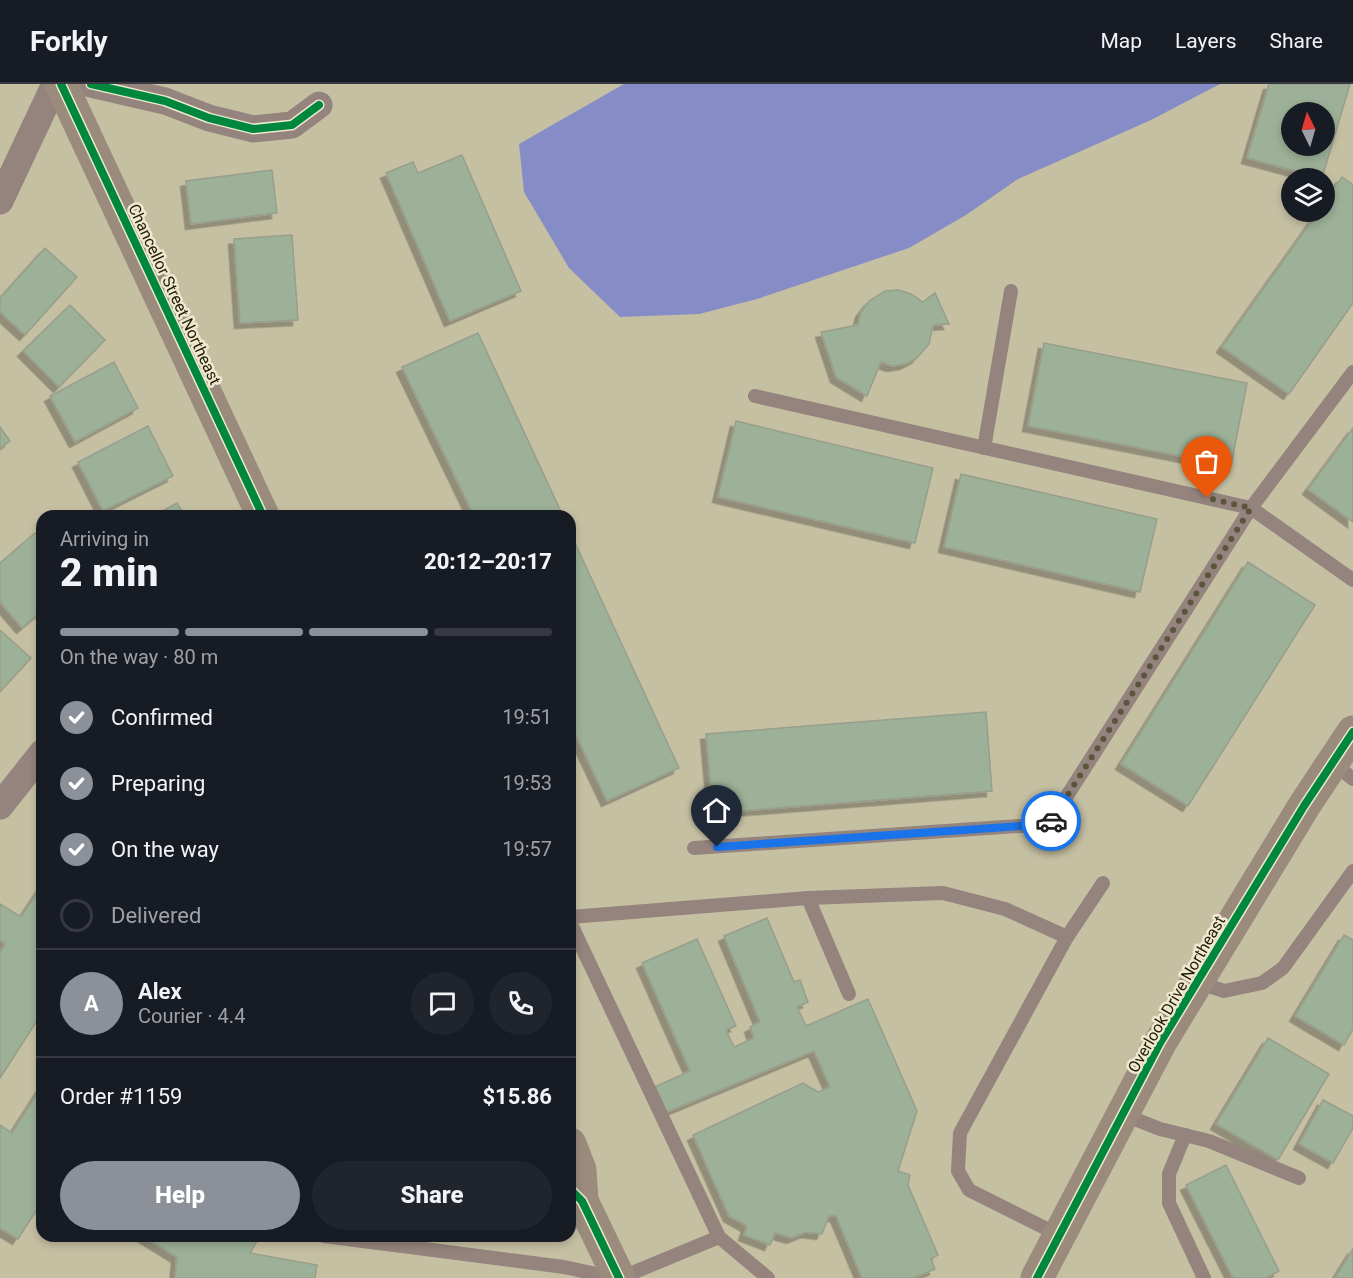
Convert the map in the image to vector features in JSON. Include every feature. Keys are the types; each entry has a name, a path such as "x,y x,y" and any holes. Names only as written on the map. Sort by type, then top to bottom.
{"street":[{"path":"0,201 55,84"},
{"name":"Chancellor Street Northeast","path":"61,84 260,510"},
{"path":"91,84 165,101 209,118 253,129 292,125 319,105"},
{"name":"Overlook Drive Northeast","path":"1040,1277 1057,1234 1197,982 1343,771 1353,732"},
{"path":"0,806 36,761"},
{"path":"576,1160 580,1170 576,1195 619,1278"}],"lane":[{"path":"984,448 1011,291"},
{"path":"694,848 1049,824 1251,508 1353,372"},
{"path":"755,396 1251,508 1353,580"},
{"path":"1197,982 1224,991 1262,983 1283,968 1353,871"},
{"path":"1057,1234 969,1190 958,1171 960,1133 1067,937 1103,883"},
{"path":"576,917 808,898 943,893 1005,909 1067,937"},
{"path":"808,898 849,994"},
{"path":"576,935 719,1237 768,1278"},
{"path":"1122,1114 1160,1130 1209,1141 1299,1178"},
{"path":"1185,1135 1169,1174 1169,1203 1204,1278"},
{"path":"370,1242 564,1267 619,1278 719,1237"}],"water":[{"path":"624,84 1220,84 1151,120 1018,179 966,215 909,248 757,299 699,314 620,317 569,268 524,192 519,144"}],"building":[{"path":"1269,84 1350,84 1335,134 1335,102 1281,102 1281,156 1329,156 1325,168 1284,168 1247,158"},
{"path":"462,155 521,291 450,321 386,173 413,162 418,173"},
{"path":"272,170 277,213 191,224 186,181"},
{"path":"1342,177 1353,185 1353,303 1289,394 1222,347 1311,222 1335,222 1335,187"},
{"path":"292,235 298,320 240,323 234,239"},
{"path":"45,248 77,277 25,335 0,312 0,298"},
{"path":"898,290 911,294 923,302 935,293 949,324 933,325 929,344 917,358 905,364 892,366 881,362 867,396 836,377 821,332 858,325 861,312 869,301 885,291"},
{"path":"70,305 105,340 59,387 23,351"},
{"path":"478,333 560,510 471,510 402,367"},
{"path":"1044,343 1247,383 1231,466 1028,426"},
{"path":"114,362 138,408 75,442 50,396"},
{"path":"736,421 933,468 915,543 718,497"},
{"path":"148,426 173,476 102,510 78,462"},
{"path":"0,427 10,441 0,448"},
{"path":"1353,428 1353,522 1308,489"},
{"path":"961,474 1157,519 1140,592 944,547"},
{"path":"177,503 181,510 164,510"},
{"path":"36,534 36,616 22,628 0,602 0,563"},
{"path":"576,545 679,768 607,801 576,736"},
{"path":"1248,562 1315,605 1188,806 1121,764"},
{"path":"0,630 31,658 0,692"},
{"path":"986,712 992,791 713,813 706,734"},
{"path":"36,895 36,1022 0,1078 0,952 5,944 0,940 0,904 21,917"},
{"path":"767,918 794,982 800,980 808,1002 797,1007 806,1026 868,999 917,1111 898,1171 910,1175 908,1185 938,1255 931,1259 935,1269 914,1278 862,1278 836,1216 829,1216 822,1234 806,1232 792,1238 775,1233 770,1245 744,1235 747,1226 729,1216 693,1135 803,1083 818,1092 830,1087 814,1051 665,1113 655,1087 690,1071 642,963 697,939 736,1026 726,1030 734,1047 754,1038 750,1027 760,1022 724,936"},
{"path":"1344,935 1353,940 1353,1029 1344,1045 1295,1016"},
{"path":"1268,1038 1329,1074 1278,1160 1216,1124"},
{"path":"36,1095 36,1211 18,1239 0,1228 0,1125 12,1133"},
{"path":"1323,1100 1353,1116 1353,1128 1333,1163 1299,1144"},
{"path":"1226,1165 1279,1271 1266,1278 1233,1278 1186,1185"},
{"path":"153,1242 256,1242 250,1253 317,1265 315,1278 175,1278 177,1257"},
{"path":"1353,1249 1353,1278 1335,1278"}],"cycle path":[{"path":"61,84 260,510"},
{"path":"91,84 165,101 209,118 253,129 292,125 319,105"},
{"path":"1037,1278 1160,1043 1304,806 1353,732"},
{"path":"576,1195 582,1201 619,1278"}],"way so far":[{"path":"1051,821 1251,508 1207,498"}],"route":[{"path":"717,847 1049,824 1051,821"}]}
